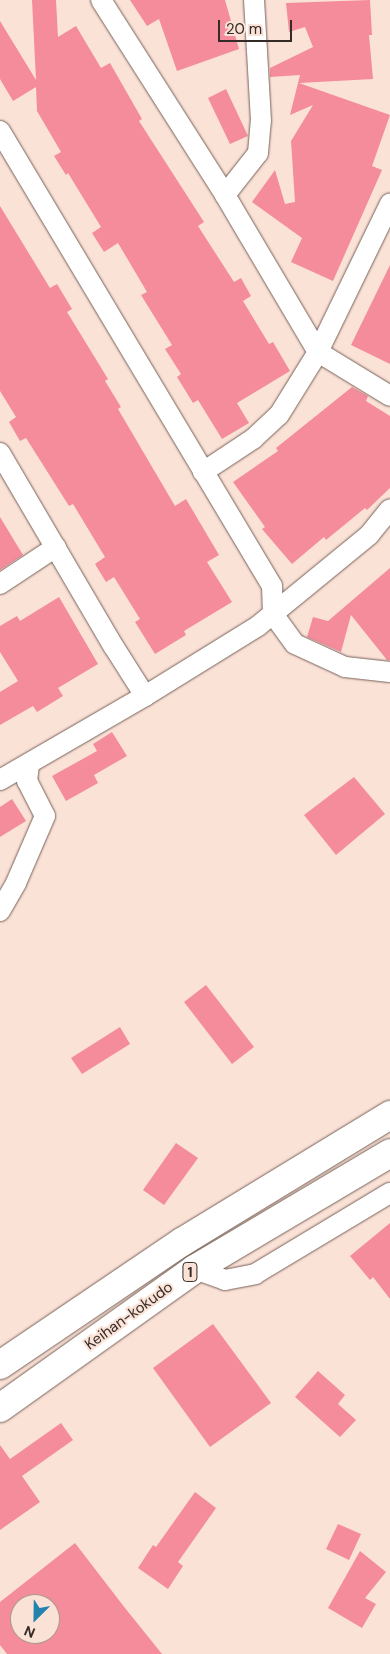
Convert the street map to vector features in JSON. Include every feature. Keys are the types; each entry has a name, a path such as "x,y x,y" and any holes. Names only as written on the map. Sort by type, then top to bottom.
{"highway":[{"name":"Keihan-kokudo","path":"0,1365 182,1242 390,1115"},
{"name":"Keihan-kokudo","path":"0,1408 195,1269 390,1153"}],"street":[{"path":"101,0 225,195 318,352 390,396"},
{"path":"225,195 258,152 261,121 254,0"},
{"path":"0,131 272,586 273,614 295,644 345,668 390,672"},
{"path":"203,472 253,438 279,415 318,352 390,204"},
{"path":"0,453 114,647 145,696"},
{"path":"0,780 145,696 273,614 369,535 390,509"},
{"path":"0,584 56,547"},
{"path":"0,911 16,884 45,816 27,781 29,764"},
{"path":"195,1269 225,1280 255,1274 390,1193"}],"building":[{"path":"32,0 56,0 58,37 76,26 101,68 110,63 142,119 139,121 204,222 198,226 234,282 241,278 251,296 243,301 269,344 273,342 290,371 237,403 249,423 222,439 198,400 193,403 177,377 181,374 165,349 172,345 141,295 147,292 118,243 104,252 92,233 101,227 68,173 66,175 54,156 61,152 37,111 36,87 13,101 0,79 0,21 36,80"},
{"path":"130,0 225,0 239,49 177,71 159,19 147,26"},
{"path":"370,0 372,35 369,35 373,79 299,83 390,115 372,166 382,170 333,281 291,262 302,238 252,202 275,170 285,204 295,202 291,141 313,105 290,115 300,75 270,77 270,68 313,47 305,27 289,32 286,3"},
{"path":"226,89 248,136 230,144 208,98"},
{"path":"0,206 50,288 57,284 72,309 67,312 108,379 105,381 121,407 118,409 175,506 186,499 219,555 207,562 232,602 184,631 186,635 155,654 135,622 140,619 114,577 106,582 95,564 105,557 73,504 69,506 26,438 20,441 9,422 16,417 0,391"},
{"path":"390,265 390,364 351,345"},
{"path":"352,387 368,396 366,401 390,416 390,488 367,510 365,508 326,540 324,537 292,564 262,529 265,527 233,482 278,451 276,448"},
{"path":"0,517 23,555 0,570"},
{"path":"390,568 390,660 387,660 351,615 341,652 307,637 313,617 328,621"},
{"path":"59,597 98,664 58,688 63,696 37,712 33,706 0,725 0,692 18,681 0,652 0,626 17,616 20,621"},
{"path":"112,732 127,756 94,775 98,783 66,801 52,776 97,751 93,744"},
{"path":"354,777 385,814 336,855 304,815"},
{"path":"12,799 26,821 0,837 0,807"},
{"path":"206,985 254,1047 232,1064 184,1002"},
{"path":"120,1027 130,1044 82,1074 71,1058"},
{"path":"176,1143 198,1158 164,1205 143,1190"},
{"path":"390,1223 390,1299 373,1277 370,1280 350,1256"},
{"path":"213,1324 271,1403 210,1447 153,1368"},
{"path":"318,1371 345,1395 338,1404 356,1420 340,1437 295,1397"},
{"path":"61,1423 73,1440 22,1476 40,1502 0,1530 0,1445 10,1459"},
{"path":"195,1492 216,1508 178,1562 183,1566 168,1589 138,1568 153,1545 156,1547"},
{"path":"338,1524 361,1534 349,1560 326,1549"},
{"path":"75,1543 162,1654 7,1654 0,1645 0,1602 10,1594 10,1644 60,1644 60,1594 10,1594"},
{"path":"360,1551 386,1572 365,1598 376,1604 362,1628 328,1608"}]}
